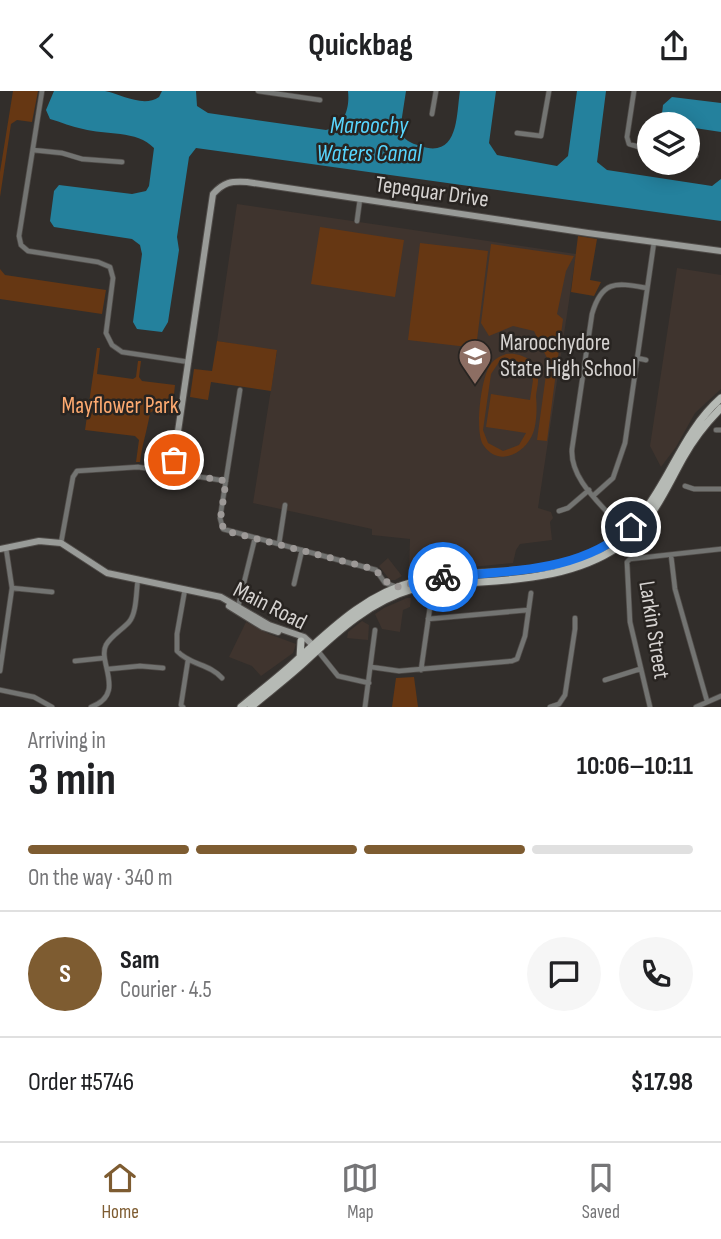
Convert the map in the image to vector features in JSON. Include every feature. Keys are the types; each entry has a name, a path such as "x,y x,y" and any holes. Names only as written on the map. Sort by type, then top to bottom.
{"main road":[{"path":"251,707 341,621 378,595 397,587 438,577 556,565 586,557 624,534 647,510 691,433 721,398"},
{"path":"241,707 314,647 386,599 403,592 440,584 513,579 559,572 611,552 638,531 653,514 688,448 721,408"},
{"path":"300,658 301,641"}],"street":[{"path":"42,91 19,236 21,245 28,251 98,262 110,267 114,278 106,333 112,345 122,352 188,362"},
{"path":"258,91 320,100"},
{"path":"432,114 436,91"},
{"path":"517,132 541,136 549,91"},
{"path":"634,91 627,137 629,144 637,146"},
{"path":"33,150 62,153 82,159 122,162"},
{"name":"Tepequar Drive","path":"172,472 213,194 222,184 232,181 247,182 721,251"},
{"path":"357,221 360,199"},
{"path":"594,495 613,478 625,443 654,241"},
{"path":"618,524 576,474 571,457 594,308 600,295 610,285 619,283 647,288"},
{"path":"637,358 646,360"},
{"path":"240,390 220,518 221,527 226,531 376,570 386,583 397,587"},
{"path":"0,671 12,588 3,548 39,541 61,543 73,477 77,471 138,467 226,481"},
{"path":"685,486 694,489 721,489"},
{"path":"559,511 568,509 590,490"},
{"path":"279,544 285,505"},
{"path":"237,609 255,538"},
{"name":"Main Road","path":"61,543 107,573 212,596 269,625 301,636 314,647"},
{"path":"707,701 675,589 671,555 721,549"},
{"path":"295,584 302,550"},
{"name":"Larkin Street","path":"650,707 630,622 626,564 630,559 671,555"},
{"path":"91,707 97,705 107,693 109,669 104,658 105,645 132,619 138,579"},
{"path":"378,595 386,583"},
{"path":"12,588 52,592"},
{"path":"186,589 177,652 188,660 215,670 222,678"},
{"path":"371,667 399,671 421,670 517,659 525,636 531,593"},
{"path":"421,670 431,600"},
{"name":"Main Road","path":"237,609 263,627 314,647"},
{"path":"428,619 528,610"},
{"path":"550,707 559,704 565,695 575,618"},
{"path":"365,707 375,630"},
{"path":"314,647 338,676 369,683"},
{"path":"75,661 104,658"},
{"path":"183,707 181,705 188,660"},
{"path":"109,669 140,666 163,669"},
{"path":"605,680 640,669"},
{"path":"0,690 34,697 52,707"},
{"path":"696,707 721,696"}],"shaded area":[{"path":"237,204 576,254 538,508 551,512 552,540 520,544 513,563 409,573 410,539 372,535 372,529 253,503 277,351 217,341"},
{"path":"677,268 721,275 721,389 695,413 661,467 650,446"},
{"path":"388,558 402,576 395,580 390,580 379,566"},
{"path":"411,598 410,607 403,610 400,632 382,629 375,614"},
{"path":"362,621 369,625 368,640 347,638 348,632"},
{"path":"246,622 296,644 293,653 261,676 252,666 229,657"}],"green space":[{"path":"13,91 38,91 32,122 17,120 11,124 0,197 0,172"},
{"path":"320,227 404,240 395,297 311,284"},
{"path":"578,236 597,239 590,280 601,282 594,296 571,292"},
{"path":"420,243 488,251 476,348 408,340"},
{"path":"491,244 574,256 566,271 557,314 563,319 547,441 537,440 548,360 534,331 513,326 489,336 481,323"},
{"path":"0,269 5,275 106,290 102,314 0,299"},
{"path":"217,341 277,350 271,391 211,382 208,400 190,397 194,369 212,371"},
{"name":"Mayflower Park","path":"97,348 100,348 97,374 133,379 136,377 138,361 141,361 139,377 142,381 175,385 172,413 150,413 140,462 136,462 139,440 135,436 85,430"},
{"path":"506,354 529,360 536,368 538,381 536,419 530,440 519,451 505,457 490,453 484,446 479,419 486,374 492,362","holes":["513,359 528,367 533,380 530,400 491,394 486,427 526,433 519,445 503,451 488,443 483,430 491,374 499,362"]},
{"path":"414,677 418,707 392,707 396,678"}],"water":[{"name":"Maroochy Waters Canal","path":"54,91 105,91 146,101 159,97 162,91 196,91 197,106 208,113 326,130 337,125 344,116 348,91 406,91 401,133 411,142 433,148 449,141 453,133 460,91 496,91 489,143 497,155 557,166 568,156 577,91 606,91 597,162 607,170 712,186 721,179 721,221 196,148 189,157 168,322 162,332 137,329 133,322 142,254 140,245 132,239 54,227 50,221 54,191 59,185 132,194 146,191 154,148 139,138 92,131 50,119 46,110"},
{"path":"672,97 721,103 721,132 700,129 700,112 662,112 663,105"}],"way so far":[{"path":"174,460 172,472 226,481 220,518 221,527 226,531 370,568 376,570 386,583 397,587 418,580 443,577"}],"place":[{"name":"Maroochydore State High School","path":"475,386"}],"route":[{"path":"443,577 548,567 575,561 596,552 631,527"}]}
